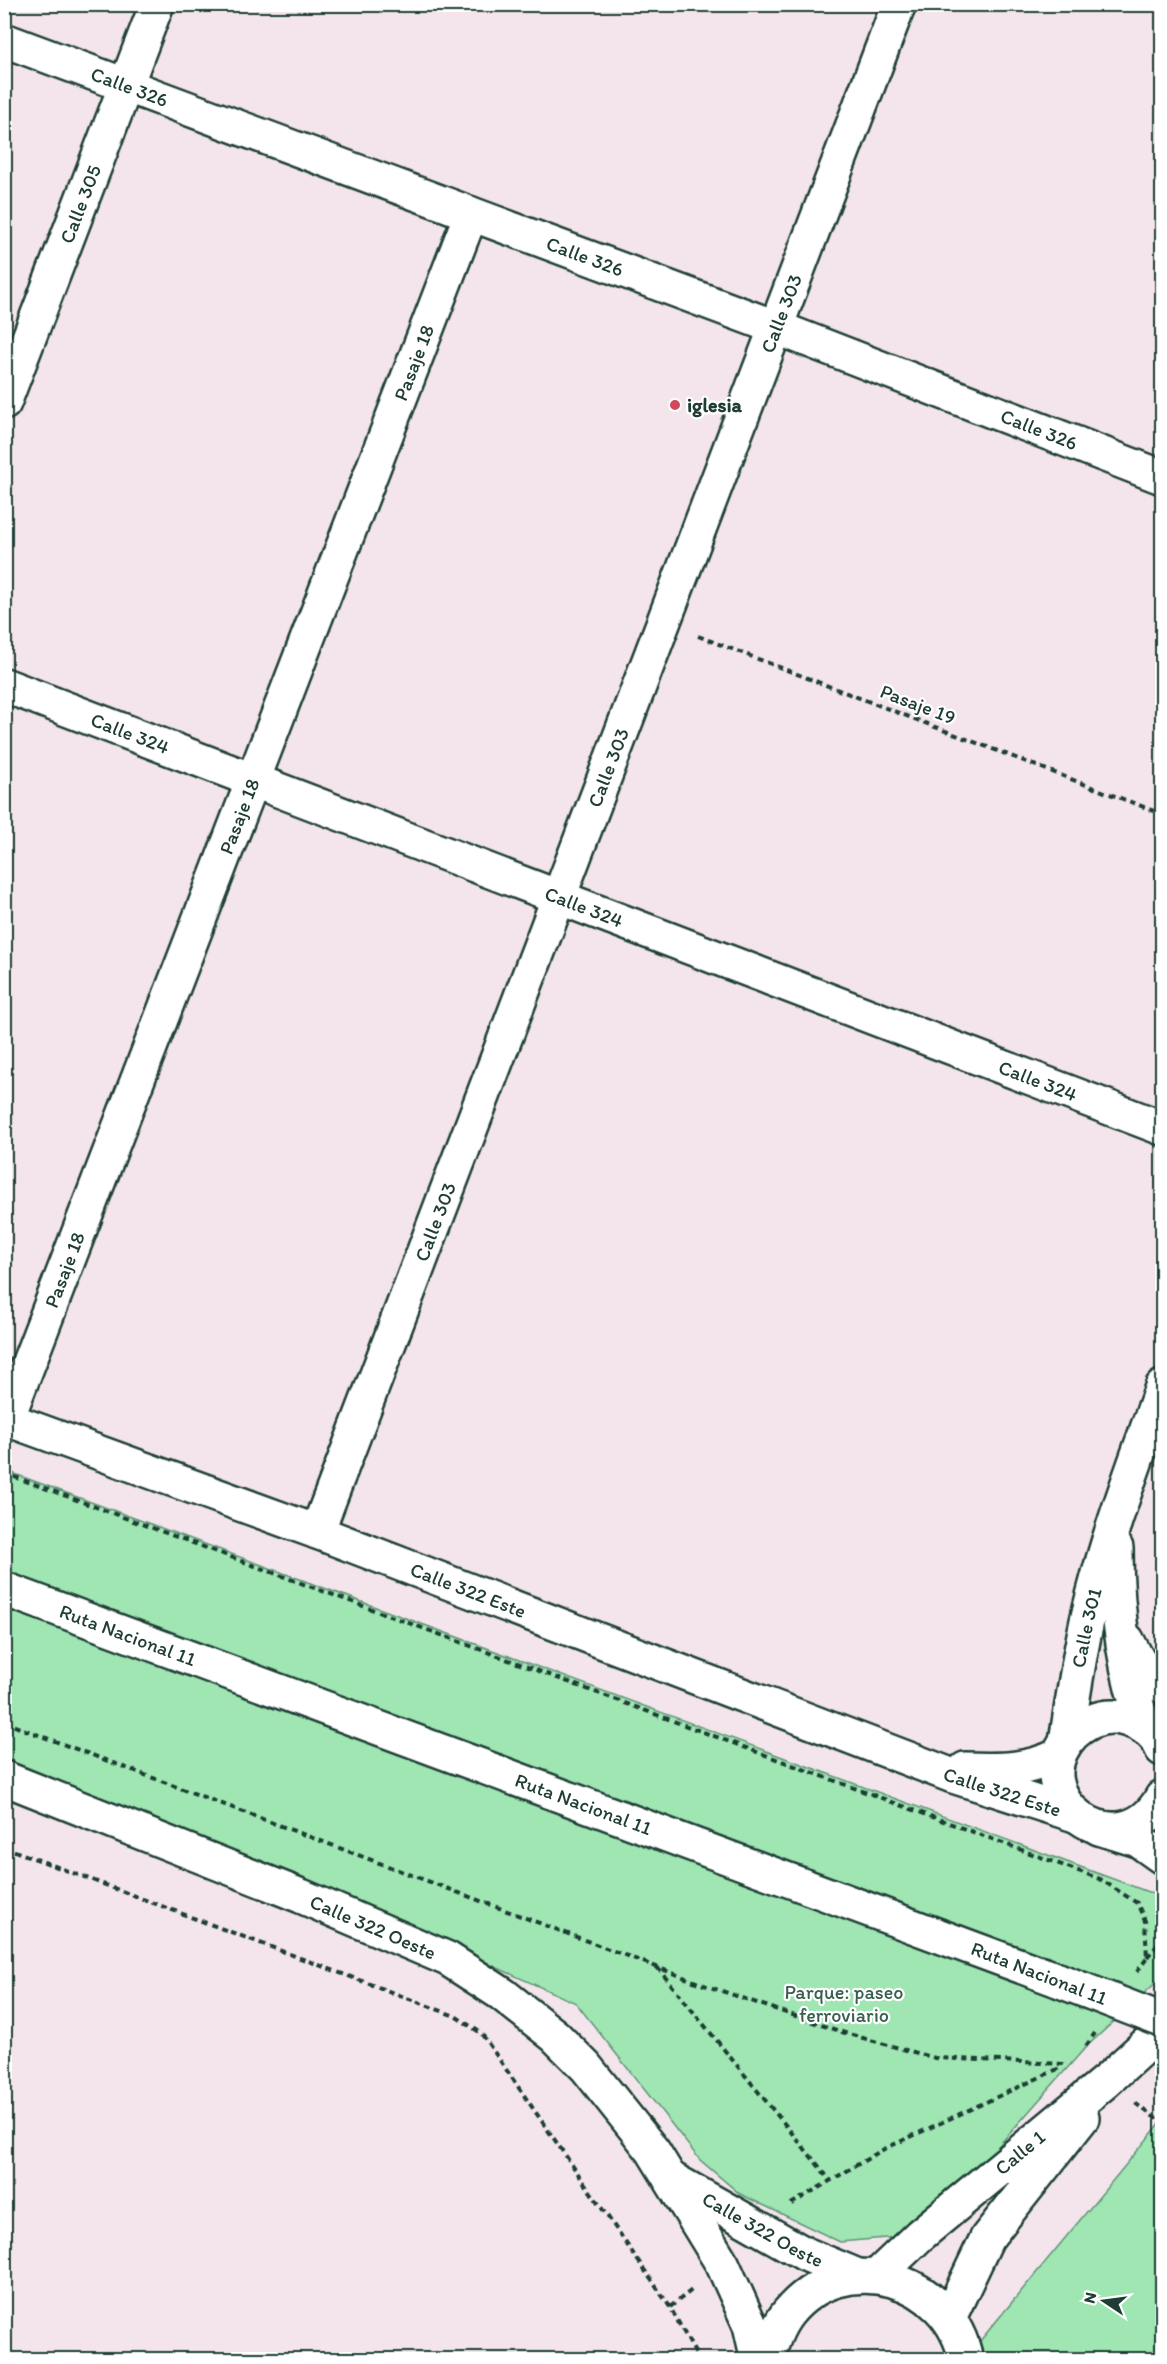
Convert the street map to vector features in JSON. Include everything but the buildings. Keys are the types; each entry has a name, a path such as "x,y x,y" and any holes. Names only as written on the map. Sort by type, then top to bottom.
{"main road":[{"name":"Calle 305","path":"4,403 157,4"},
{"name":"Calle 303","path":"317,1532 899,4"},
{"name":"Calle 326","path":"4,40 775,327 1162,477"},
{"name":"Pasaje 18","path":"6,1419 471,214"},
{"name":"Calle 324","path":"4,686 1162,1128"},
{"name":"Calle 301","path":"1087,1822 1064,1803 1058,1787 1056,1771 1063,1748 1091,1603 1116,1516 1162,1387"},
{"name":"Calle 322 Este","path":"6,1419 317,1532 930,1767 1138,1840 1162,1857"},
{"name":"Calle 301","path":"1116,1516 1116,1579 1120,1627 1132,1694 1156,1736"},
{"name":"Ruta Nacional 11","path":"4,1589 1162,2020"},
{"path":"1120,1627 1139,1662 1162,1686"},
{"name":"Calle 322 Este","path":"930,1767 1022,1769 1048,1761 1079,1729 1094,1720 1103,1718 1130,1720 1156,1736"},
{"name":"Calle 322 Oeste","path":"4,1778 301,1896 448,1959 502,1994 555,2036 586,2067 653,2151 723,2265 750,2325 758,2360"},
{"path":"1087,1822 1115,1829 1131,1826 1145,1818 1157,1807 1162,1797"},
{"name":"Calle 1","path":"966,2345 987,2238 1084,2114 1162,2030"},
{"name":"Calle 1","path":"868,2276 1162,2042"},
{"name":"Calle 322 Oeste","path":"670,2178 806,2254 868,2276"},
{"name":"Calle 1","path":"767,2360 774,2337 788,2314 807,2295 832,2282 868,2276 905,2283 930,2297 966,2345"}],"path":[{"name":"Pasaje 19","path":"663,623 1162,814"},
{"path":"4,1722 656,1966 845,2033 935,2058 1067,2065 1110,2084 1162,2123"},
{"path":"4,1847 455,2016 481,2033 670,2307 699,2360"},
{"path":"1147,1958 1162,1940"},
{"path":"656,1966 830,2180"}],"green space":[{"name":"Parque: paseo ferroviario","path":"4,1470 1162,1897 1162,1977 1085,2048 920,2235 840,2242 740,2194 700,2160 576,2003 249,1857 5,1761"},
{"path":"1162,2121 1162,2359 965,2359"}],"place":[{"name":"iglesia","path":"675,405"}]}
